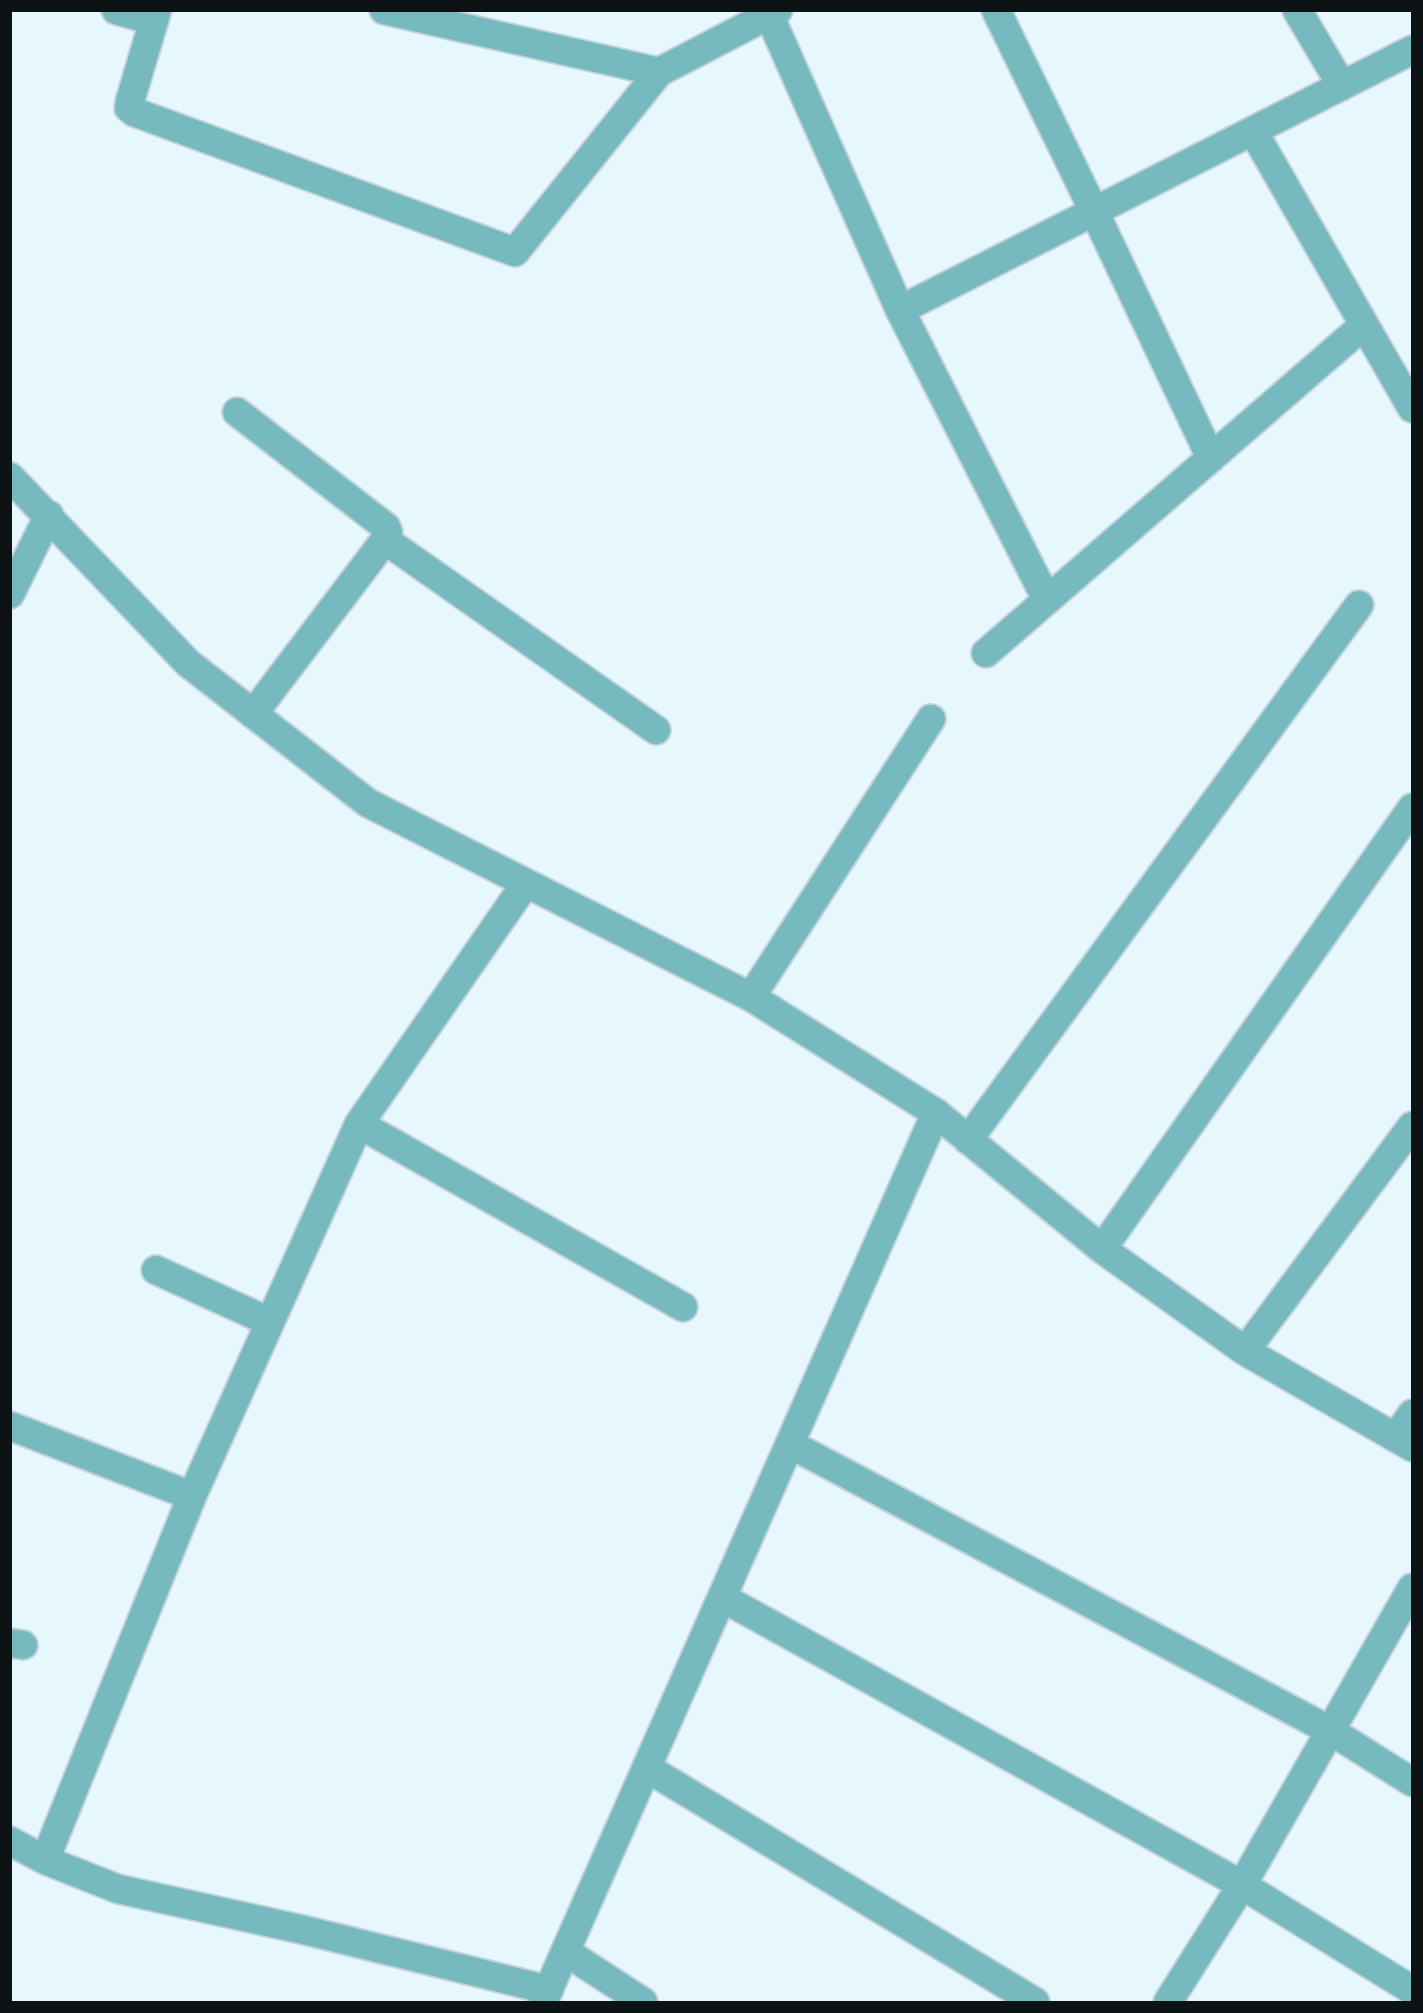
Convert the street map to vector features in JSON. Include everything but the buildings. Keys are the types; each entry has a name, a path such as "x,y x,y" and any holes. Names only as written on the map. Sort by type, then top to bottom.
{"street":[{"path":"116,10 156,16 130,101 129,108 134,112 515,252 659,72 774,14 900,310 1047,600"},
{"path":"384,10 659,72"},
{"path":"996,10 1211,459"},
{"path":"1297,10 1342,86"},
{"path":"900,310 1413,50"},
{"path":"1253,131 1413,408"},
{"path":"986,654 1364,325"},
{"path":"237,412 386,527 388,532 385,540 253,714"},
{"path":"10,477 189,663 368,803 751,997 936,1113 1102,1250 1245,1351 1404,1442 1413,1414"},
{"path":"10,594 49,515"},
{"path":"385,540 656,730"},
{"path":"968,1140 1359,605"},
{"path":"751,997 931,719"},
{"path":"1102,1250 1413,808"},
{"path":"45,1860 192,1496 359,1124 526,883"},
{"path":"10,1841 45,1860 118,1889 546,1996 936,1113"},
{"path":"359,1124 683,1307"},
{"path":"1245,1351 1413,1126"},
{"path":"156,1270 270,1323"},
{"path":"10,1426 192,1496"},
{"path":"790,1444 1331,1731 1413,1782"},
{"path":"1167,2002 1242,1885 1412,1590"},
{"path":"723,1598 1242,1885 1413,1990"},
{"path":"647,1768 1035,2002"},
{"path":"566,1952 644,2002"}]}
